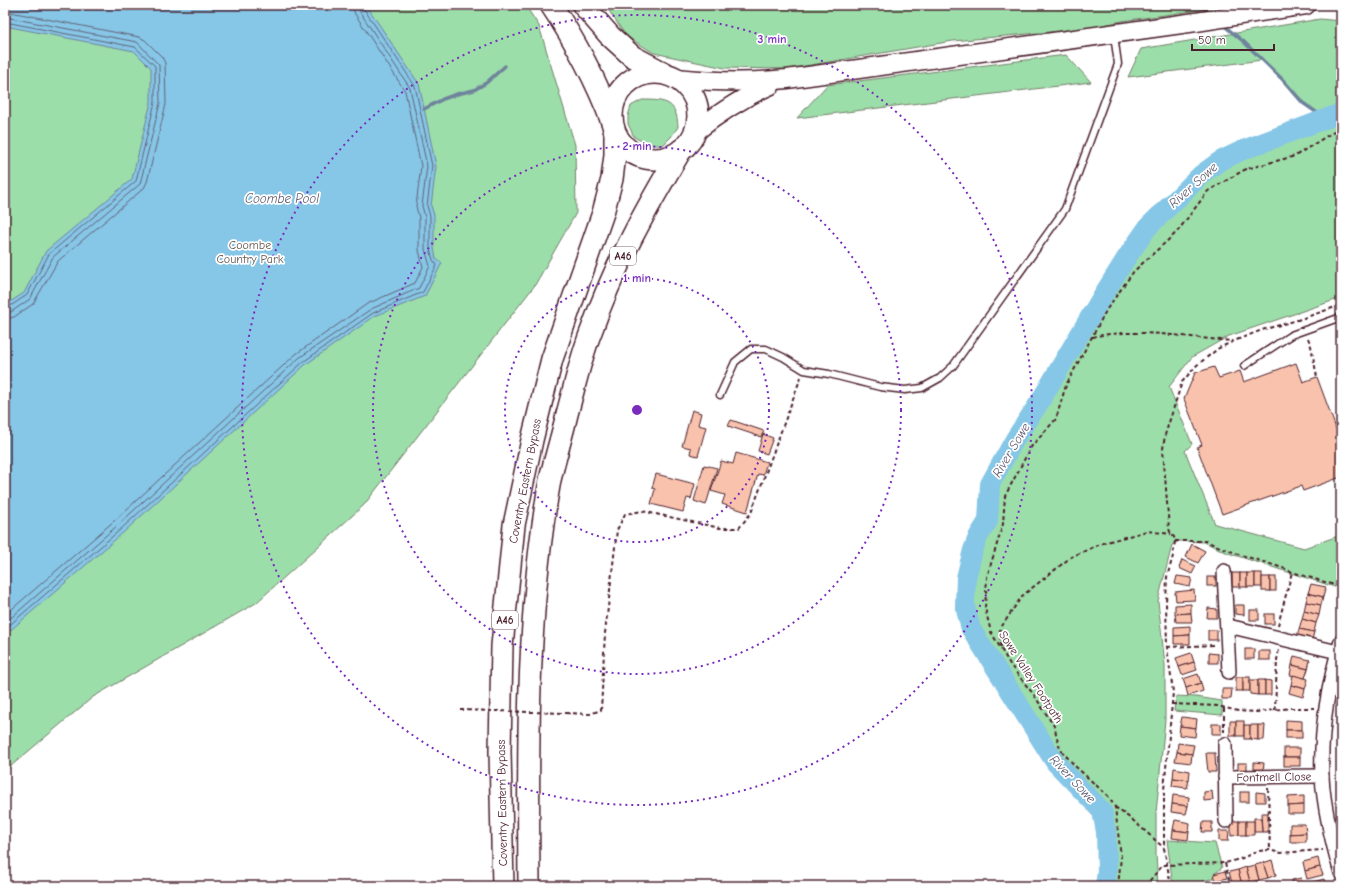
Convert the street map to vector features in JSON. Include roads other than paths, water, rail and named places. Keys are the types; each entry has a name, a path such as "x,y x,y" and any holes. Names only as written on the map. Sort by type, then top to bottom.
{"highway":[{"name":"Coventry Eastern Bypass","path":"503,886 500,751 502,646 514,526 532,440 552,359 603,213 612,179 615,155 614,130 603,99 584,60 551,5"},
{"path":"583,5 610,36 632,56 672,77 687,87 696,102 698,120 689,142 681,150 669,156 655,159 642,157 628,149 614,130 612,115 614,103 620,91 635,78 646,74 660,73 672,77"},
{"name":"Coventry Eastern Bypass","path":"529,886 528,756 531,647 542,534 551,479 579,368 592,328 641,219 681,150"}],"main road":[{"path":"672,77 697,80 757,82 787,79 1114,34 1306,5"},
{"path":"694,132 732,104 752,93 787,79"}],"street":[{"path":"1224,570 1228,626 1229,672"},
{"path":"1228,626 1278,638 1339,647 1325,709 1322,776 1334,849 1341,873"},
{"name":"Fontmell Close","path":"1225,744 1226,821"},
{"name":"Fontmell Close","path":"1225,777 1322,776"}],"lane":[{"path":"720,395 735,362 751,349 766,349 783,357 804,370 829,374 880,387 905,390 922,388 940,378 953,366 1065,209 1118,64 1114,34"},
{"path":"1244,366 1291,335 1341,317"}],"water":[{"name":"Coombe Pool","path":"5,5 366,5 419,84 436,166 431,206 434,215 434,248 436,259 442,263 425,296 375,316 305,365 124,532 5,635 5,305 24,293 46,251 132,179 151,102 151,68 134,51 5,26"}],"waterway":[{"path":"1200,5 1210,13"},
{"path":"1222,24 1244,42 1283,80 1303,103 1326,119"},
{"path":"424,109 443,99 474,90 486,83 505,66"},
{"name":"River Sowe","path":"1105,886 1107,871 1106,832 1102,811 1055,762 971,629 965,606 966,578 978,537 988,521 990,484 1015,439 1039,403 1103,295 1148,227 1202,174 1220,161 1243,150 1341,113"}],"park label":[{"name":"Coombe Country Park","path":"250,252"}]}
